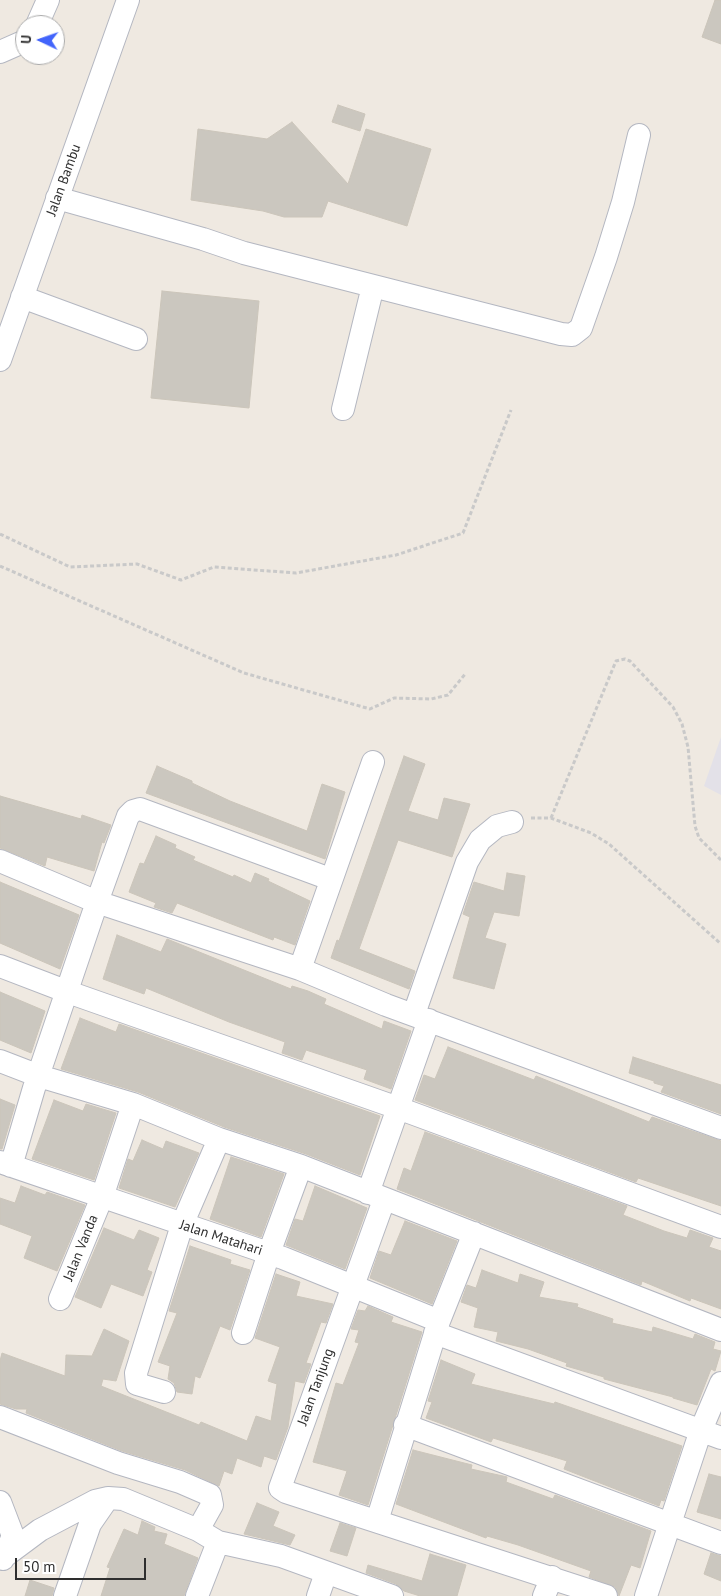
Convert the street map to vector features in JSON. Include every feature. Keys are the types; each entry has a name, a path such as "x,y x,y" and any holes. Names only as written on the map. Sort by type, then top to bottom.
{"street":[{"path":"41,15 48,0"},
{"name":"Jalan Bambu","path":"0,360 128,0"},
{"path":"0,52 15,45"},
{"path":"57,198 203,239 244,253 561,334 572,335 580,328 606,258 623,202 639,135"},
{"path":"343,409 373,286"},
{"path":"22,297 136,339"},
{"path":"300,969 330,879 373,762"},
{"path":"5,1164 39,1076 128,816 140,809 330,879"},
{"name":"Jalan Tanjung","path":"376,1521 286,1492 280,1488 353,1286 421,1017 467,862 480,840 498,826 512,822"},
{"path":"0,861 97,902 300,969 386,1006 421,1017 721,1128"},
{"path":"0,966 68,992 398,1108 721,1227"},
{"path":"0,1061 39,1076 133,1104 219,1139 301,1166 376,1197 474,1232 721,1330"},
{"name":"Jalan Vanda","path":"60,1299 102,1197 133,1104"},
{"path":"164,1392 138,1384 136,1373 182,1225 219,1139"},
{"name":"Jalan Matahari","path":"5,1164 269,1254 353,1286 437,1327 711,1434"},
{"path":"243,1334 269,1254 301,1166"},
{"path":"474,1232 437,1327 376,1521 548,1587 606,1596"},
{"path":"646,1596 670,1524 711,1434 721,1383"},
{"path":"0,1417 118,1463 180,1482 210,1495 212,1505 198,1530"},
{"path":"405,1425 721,1543"},
{"path":"65,1596 90,1524 108,1498"},
{"path":"3,1560 40,1530 80,1508 95,1501 108,1498 123,1499 198,1530 218,1542 281,1556 392,1596"},
{"path":"0,1502 13,1536 3,1560"},
{"path":"197,1596 218,1542"},
{"path":"318,1596 326,1573"}],"path":[{"path":"0,534 70,567 137,564 181,580 214,567 296,573 396,555 463,534 511,410"},
{"path":"0,566 244,673 370,710 394,698 431,699 448,695 466,673"},
{"path":"721,860 699,838 694,826 688,747 682,724 673,707 630,661 625,659 616,661 551,818 591,833 609,844 721,944"}],"shaded area":[{"path":"721,737 721,795 704,786"}],"building":[{"path":"715,0 721,0 721,44 702,37"},
{"path":"338,105 365,114 360,131 332,122"},
{"path":"292,122 348,184 366,129 431,149 407,226 328,201 322,217 284,217 263,211 191,200 198,129 267,139"},
{"path":"162,291 259,301 249,408 151,398"},
{"path":"404,756 425,764 408,811 438,820 444,798 470,804 452,857 398,840 359,949 415,971 409,989 331,958 337,940 339,941"},
{"path":"157,766 192,781 192,783 230,801 307,831 322,784 345,792 325,859 146,793"},
{"path":"0,796 81,819 82,815 111,825 104,843 102,842 94,871 47,857 45,866 0,848"},
{"path":"156,836 176,845 175,848 195,857 193,860 233,877 234,875 251,883 255,873 310,901 295,945 274,937 273,940 177,903 172,913 154,907 156,903 129,892 140,863 144,864"},
{"path":"507,873 525,876 519,916 494,912 485,938 506,944 494,989 453,978 470,917 463,914 474,882 504,891"},
{"path":"0,882 79,915 60,969 0,943"},
{"path":"117,935 161,952 167,939 291,989 292,986 308,991 326,999 324,1004 382,1029 384,1021 411,1031 391,1089 364,1079 367,1070 306,1050 302,1060 282,1053 285,1042 229,1022 146,988 144,994 103,979"},
{"path":"0,992 45,1011 31,1053 0,1040"},
{"path":"80,1018 116,1032 119,1024 380,1116 360,1175 306,1154 224,1127 138,1092 61,1069"},
{"path":"448,1047 534,1080 536,1076 649,1122 652,1117 721,1141 721,1206 638,1178 636,1182 415,1100 424,1075 435,1079"},
{"path":"633,1057 721,1085 721,1114 661,1092 664,1086 629,1073"},
{"path":"0,1099 15,1105 2,1149 0,1149"},
{"path":"54,1100 83,1111 86,1104 116,1113 94,1180 32,1159"},
{"path":"425,1132 627,1206 623,1215 664,1231 687,1238 690,1230 713,1238 709,1247 721,1251 721,1309 691,1298 690,1301 642,1281 641,1285 397,1189 404,1168 411,1171"},
{"path":"142,1140 163,1149 166,1141 199,1153 175,1207 119,1188 128,1159 133,1161"},
{"path":"231,1157 284,1174 261,1237 210,1219"},
{"path":"21,1186 45,1195 47,1192 85,1205 57,1271 24,1258 32,1236 0,1224 0,1198 15,1203"},
{"path":"315,1186 367,1208 345,1269 286,1245 295,1219 303,1221"},
{"path":"405,1221 457,1241 432,1304 370,1278 379,1251 391,1255"},
{"path":"104,1228 134,1240 139,1230 159,1238 147,1270 152,1272 143,1296 111,1284 101,1308 75,1297"},
{"path":"190,1246 231,1260 230,1264 250,1270 230,1330 220,1326 200,1378 195,1376 192,1394 177,1392 174,1383 168,1379 170,1366 158,1362 177,1313 169,1311"},
{"path":"482,1270 518,1283 520,1274 544,1282 539,1297 578,1304 577,1307 613,1319 612,1323 652,1332 653,1327 693,1339 695,1334 715,1342 713,1349 721,1351 715,1371 711,1369 697,1405 604,1379 604,1377 566,1366 567,1363 528,1349 496,1341 498,1332 474,1327 478,1308 461,1302 467,1285 476,1288"},
{"path":"276,1274 300,1282 296,1296 333,1304 326,1323 321,1322 306,1363 311,1364 304,1383 295,1381 288,1427 276,1460 264,1456 261,1467 237,1458 232,1474 224,1471 219,1486 185,1470 122,1451 26,1413 27,1409 16,1409 0,1404 0,1361 2,1353 65,1376 66,1355 92,1356 104,1329 129,1341 116,1381 103,1379 101,1386 199,1425 201,1422 247,1441 256,1416 271,1421 277,1384 268,1381 280,1347 255,1338"},
{"path":"368,1306 393,1317 391,1322 422,1332 368,1505 339,1495 347,1471 313,1462 336,1383 343,1385 359,1343 355,1342 359,1330 351,1329 358,1310 365,1311"},
{"path":"441,1360 475,1374 471,1384 554,1404 555,1402 682,1446 664,1501 661,1500 659,1506 564,1469 567,1461 493,1438 491,1442 426,1418 432,1402 428,1401"},
{"path":"413,1450 472,1465 471,1469 507,1477 506,1482 553,1499 555,1495 651,1531 640,1568 631,1565 619,1596 615,1587 589,1577 591,1571 518,1545 487,1536 486,1538 396,1504"},
{"path":"709,1474 721,1477 721,1519 697,1512"},
{"path":"257,1503 279,1512 273,1526 295,1535 290,1545 244,1534"},
{"path":"142,1521 155,1527 154,1531 167,1534 164,1544 198,1558 184,1596 101,1596 110,1568 107,1567 124,1529 138,1535"},
{"path":"340,1523 356,1528 347,1556 330,1551"},
{"path":"711,1553 721,1556 721,1581 704,1574"},
{"path":"430,1554 466,1565 457,1596 420,1596 404,1591 396,1584 366,1573 368,1565 422,1581"},
{"path":"30,1580 54,1588 52,1596 25,1596"}]}
